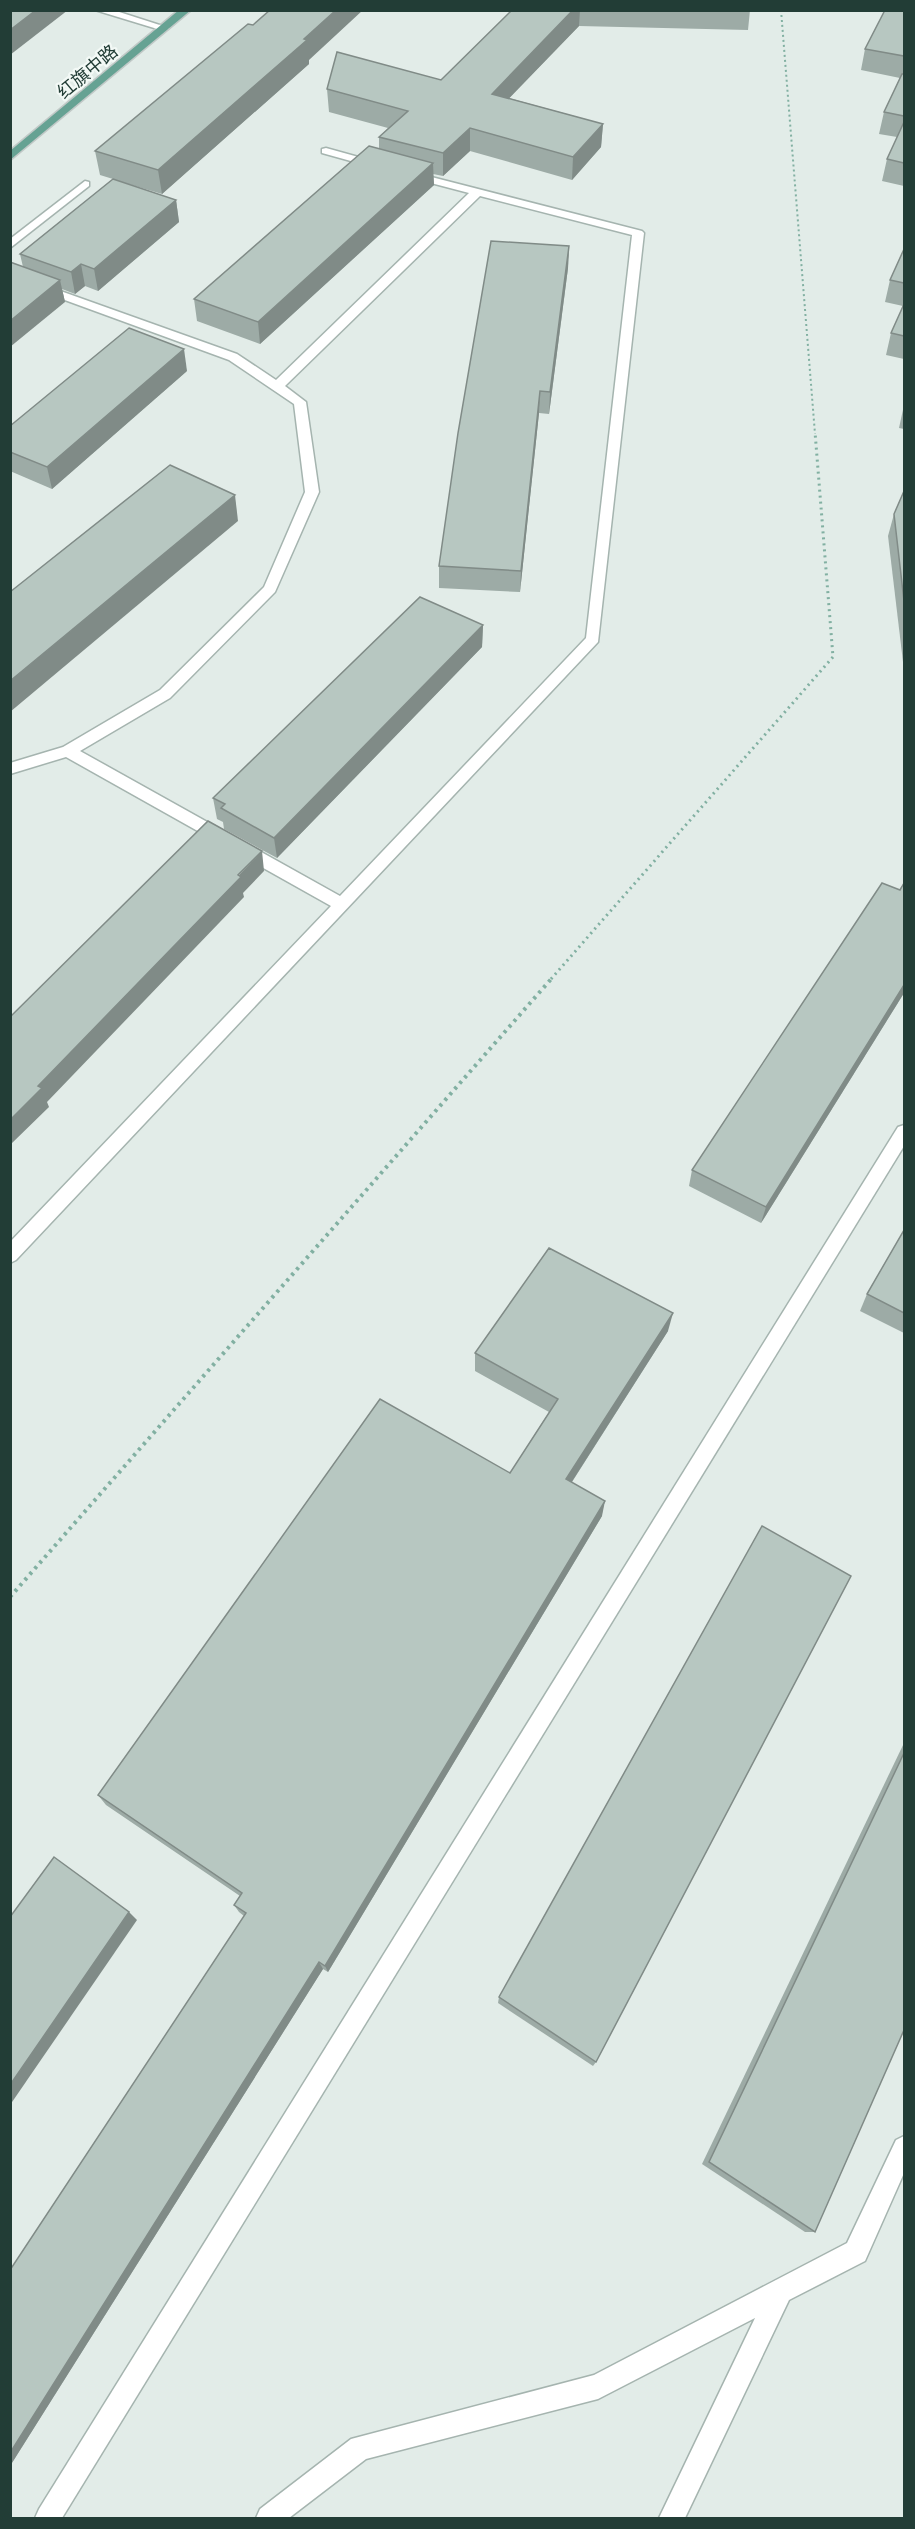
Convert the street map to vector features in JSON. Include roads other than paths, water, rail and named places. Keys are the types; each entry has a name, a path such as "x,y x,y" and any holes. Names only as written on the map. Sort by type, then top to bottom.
{"main road":[{"name":"红旗中路","path":"10,157 186,10"}],"street":[{"path":"100,10 164,28"},
{"path":"10,1255 593,639 638,233 476,193 326,152"},
{"path":"10,245 85,184"},
{"path":"277,387 476,193"},
{"path":"10,276 233,357 300,402 312,492 270,589 165,694 68,751 10,769"},
{"path":"68,751 342,905"},
{"path":"48,2518 904,1132"},
{"path":"268,2518 360,2448 598,2387 856,2252 904,2148"},
{"path":"672,2518 781,2291"}]}
